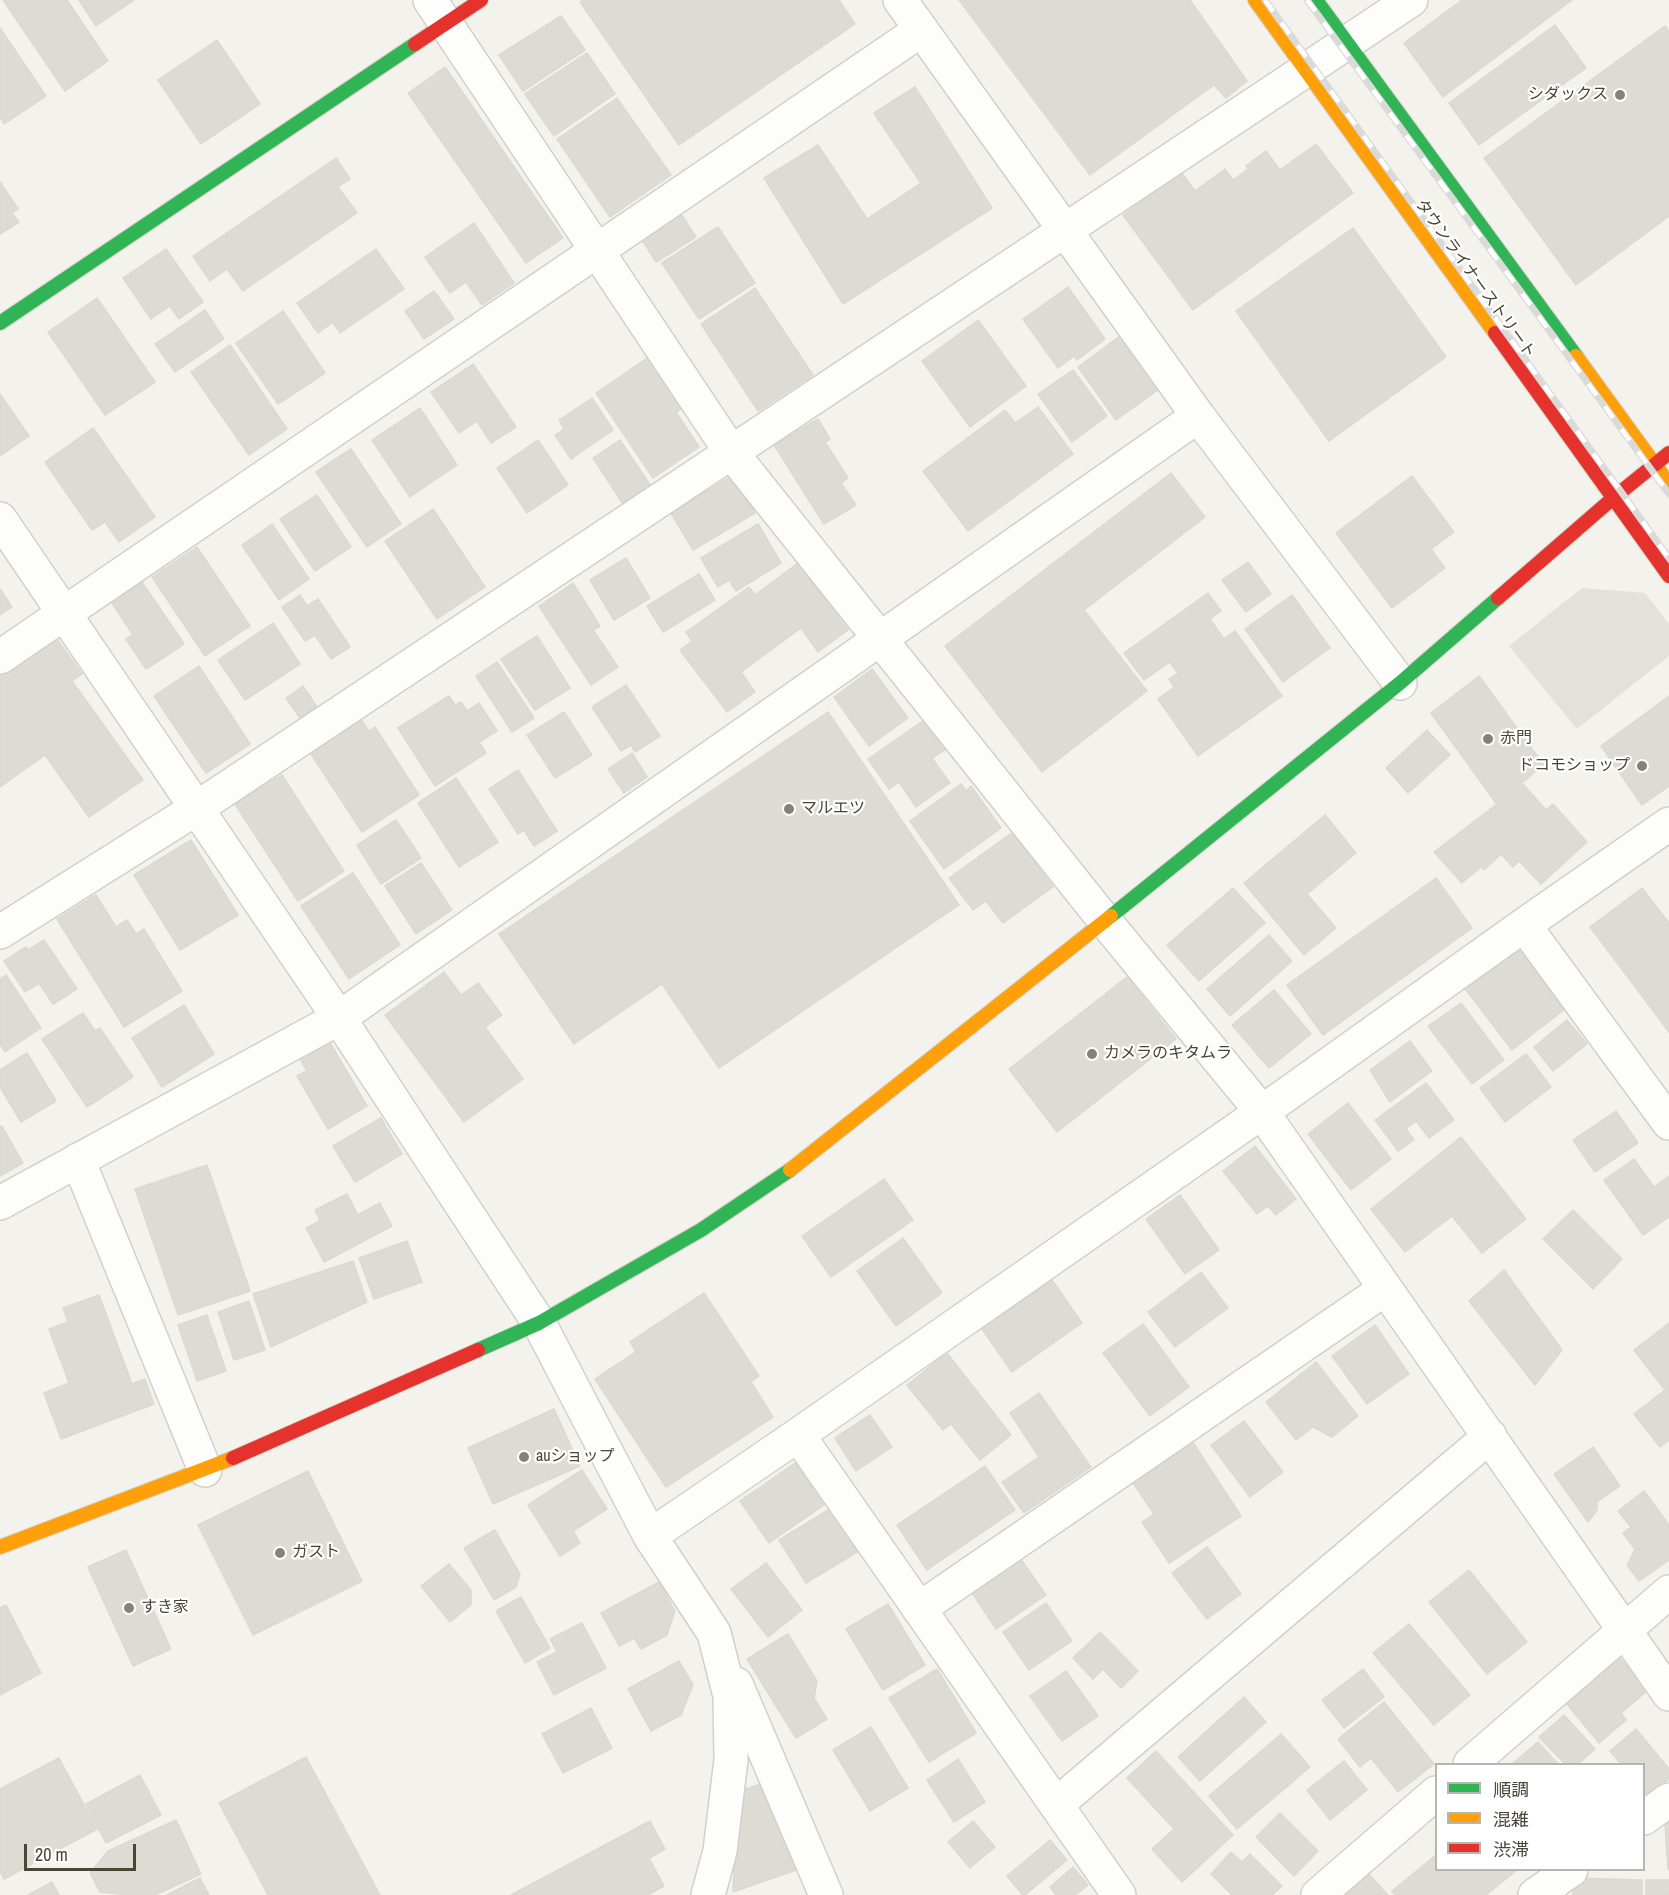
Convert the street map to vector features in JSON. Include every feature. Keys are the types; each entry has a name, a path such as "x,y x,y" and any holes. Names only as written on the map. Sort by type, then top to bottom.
{"street":[{"path":"0,323 438,12 481,0"},
{"path":"900,0 1198,416 1400,683"},
{"name":"タウンライナーストリート","path":"1255,0 1669,576"},
{"path":"1316,0 1669,484"},
{"path":"0,932 197,808 1411,0"},
{"path":"438,12 731,452 1105,921 1262,1112 1669,1694"},
{"path":"0,657 921,30"},
{"path":"0,1203 339,1018 1198,416"},
{"path":"0,1547 205,1470 539,1323 701,1230 783,1175 1105,921 1400,683 1612,499 1669,453"},
{"path":"0,519 339,1018 539,1323 650,1536 714,1633 826,1895"},
{"path":"650,1536 1262,1112 1669,824"},
{"path":"1524,925 1669,1123"},
{"path":"78,1160 205,1470"},
{"path":"919,1609 1385,1289"},
{"path":"798,1435 1119,1895"},
{"path":"1056,1804 1490,1436"},
{"path":"1471,1763 1669,1592"},
{"path":"708,1895 720,1851 731,1760 730,1696 714,1633"},
{"path":"1318,1895 1435,1795"},
{"path":"1645,1817 1669,1800"},
{"path":"1535,1895 1568,1871"}],"shaded area":[{"path":"1582,588 1645,593 1669,624 1669,656 1577,729 1509,646"}],"building":[{"path":"3,0 67,0 108,61 65,91"},
{"path":"79,0 134,0 96,26"},
{"path":"584,0 839,0 855,24 679,145 580,2"},
{"path":"959,0 1190,0 1247,81 1226,98 1214,85 1090,175"},
{"path":"1462,0 1572,0 1443,97 1404,43"},
{"path":"561,16 585,50 523,91 499,55"},
{"path":"1555,25 1586,68 1479,145 1449,103"},
{"name":"シダックス","path":"1665,26 1669,32 1669,216 1576,285 1484,158"},
{"path":"0,28 46,96 4,124 0,117"},
{"path":"217,40 260,104 201,144 158,80"},
{"path":"587,53 615,94 554,136 525,94"},
{"path":"445,67 563,238 526,263 408,93"},
{"path":"915,87 992,208 843,304 764,178 818,145 867,219 921,183 874,113"},
{"path":"617,98 671,175 610,217 557,139"},
{"path":"1316,144 1353,193 1193,310 1123,215 1181,172 1195,191 1225,169 1233,180 1248,169 1246,166 1266,151 1280,170"},
{"path":"336,158 350,179 338,187 357,213 243,291 227,269 210,281 193,256"},
{"path":"0,182 18,209 12,213 19,222 0,234"},
{"path":"681,214 696,237 656,262 642,240"},
{"path":"474,223 514,283 482,305 466,282 450,293 425,257"},
{"path":"718,227 755,283 699,319 662,263"},
{"path":"1353,228 1446,357 1329,441 1236,311"},
{"path":"166,249 203,302 179,319 170,306 151,319 123,278"},
{"path":"376,249 404,289 340,333 333,322 318,333 297,303"},
{"path":"1068,287 1105,339 1077,360 1074,356 1058,368 1023,319"},
{"path":"755,288 813,375 758,411 701,324"},
{"path":"434,291 454,319 424,339 405,311"},
{"path":"97,298 155,382 105,415 48,332"},
{"path":"205,310 224,339 175,372 155,344"},
{"path":"283,311 325,373 278,404 236,343"},
{"path":"978,320 1026,386 970,427 922,361"},
{"path":"1124,333 1162,387 1116,420 1078,367"},
{"path":"230,345 287,429 249,455 191,372"},
{"path":"650,356 684,407 676,412 699,447 653,478 596,393"},
{"path":"473,364 516,427 491,443 477,421 459,433 431,392"},
{"path":"1073,370 1107,416 1072,442 1038,394"},
{"path":"0,394 29,436 0,456"},
{"path":"592,398 613,430 571,459 555,435 564,429 559,420"},
{"path":"1038,407 1073,454 968,531 923,471 1005,410 1015,423"},
{"path":"420,408 457,465 410,497 372,440"},
{"path":"818,419 830,439 825,442 848,478 841,483 856,505 824,524 774,445"},
{"path":"93,428 155,517 119,542 105,522 92,530 45,462"},
{"path":"538,440 568,485 527,513 497,468"},
{"path":"620,440 651,486 623,504 593,458"},
{"path":"351,449 401,524 367,547 316,472"},
{"path":"1171,473 1205,517 1084,610 1147,691 1042,772 945,646"},
{"path":"732,476 755,513 693,550 671,513"},
{"path":"1412,476 1454,532 1431,549 1445,568 1392,608 1336,533"},
{"path":"317,495 351,547 315,571 280,519"},
{"path":"433,509 485,587 437,619 385,541"},
{"path":"272,524 309,579 279,600 242,545"},
{"path":"758,524 781,563 736,591 729,580 718,587 701,558"},
{"path":"197,547 250,626 205,656 152,577"},
{"path":"626,558 650,598 614,620 590,580"},
{"path":"1248,562 1271,594 1246,612 1222,580"},
{"path":"798,563 848,630 818,652 801,628 741,672 755,692 727,712 680,650 692,641 686,632 749,587 755,595"},
{"path":"699,574 715,600 663,632 647,606"},
{"path":"142,582 184,644 146,669 126,639 133,635 112,603"},
{"path":"573,583 600,626 593,630 618,667 591,685 539,606"},
{"path":"0,589 12,607 0,615"},
{"path":"1208,593 1221,611 1210,619 1224,639 1235,631 1282,696 1198,756 1158,699 1174,687 1169,679 1178,673 1170,662 1144,680 1124,653"},
{"path":"300,595 307,606 318,599 350,647 331,659 315,635 305,641 282,607"},
{"path":"1292,595 1330,648 1283,682 1245,629"},
{"path":"273,623 300,664 245,700 218,660"},
{"path":"54,635 82,674 72,681 143,780 89,817 45,755 0,787 0,673"},
{"path":"537,636 570,688 535,710 501,659"},
{"path":"497,662 534,718 512,732 476,676"},
{"path":"199,666 250,744 206,773 154,696"},
{"path":"872,669 908,718 869,746 834,697"},
{"name":"赤門","path":"1479,676 1544,765 1496,803 1431,713"},
{"path":"626,685 660,736 635,752 631,745 621,751 592,707"},
{"path":"303,686 317,707 300,718 286,698"},
{"path":"449,696 455,705 461,702 467,711 479,703 497,731 479,742 486,753 435,786 398,728"},
{"name":"ドコモショップ","path":"1669,696 1669,786 1642,805 1601,746"},
{"path":"564,712 592,755 555,778 527,735"},
{"name":"マルエツ","path":"828,712 959,905 719,1068 662,984 574,1044 499,934"},
{"path":"360,718 369,731 375,727 419,795 362,832 309,751"},
{"path":"924,720 946,749 932,758 950,783 916,807 899,782 889,789 868,759"},
{"path":"1427,730 1450,755 1408,793 1386,768"},
{"path":"632,753 647,777 624,793 608,769"},
{"path":"518,770 557,831 534,846 524,830 518,834 489,789"},
{"path":"282,775 344,871 298,901 235,804"},
{"path":"456,778 498,842 459,867 418,803"},
{"path":"961,784 966,791 971,786 1001,828 944,869 910,821"},
{"path":"1523,784 1546,810 1553,804 1587,842 1541,884 1519,861 1513,867 1501,854 1484,870 1481,867 1462,883 1434,852"},
{"path":"1325,815 1356,853 1307,894 1336,928 1304,955 1244,883"},
{"path":"396,820 421,858 381,884 357,845"},
{"path":"1013,832 1053,887 1003,923 986,901 973,910 949,878"},
{"path":"191,840 238,915 180,950 134,875"},
{"path":"421,863 452,910 416,934 385,886"},
{"path":"353,873 400,945 349,979 301,906"},
{"path":"1436,878 1472,928 1323,1035 1287,985"},
{"path":"1233,888 1265,923 1199,981 1167,945"},
{"path":"1642,888 1669,923 1669,1032 1590,927"},
{"path":"96,895 116,927 127,920 136,934 144,929 182,991 124,1027 57,919"},
{"path":"1269,935 1292,961 1230,1016 1207,989"},
{"path":"44,940 77,989 53,1004 39,983 25,992 4,961 26,947 28,950"},
{"path":"1517,946 1565,1009 1512,1050 1464,987"},
{"path":"444,972 461,995 478,983 502,1015 485,1027 523,1079 464,1122 385,1015"},
{"path":"6,975 41,1028 5,1052 0,1044 0,979"},
{"name":"カメラのキタムラ","path":"1127,977 1176,1039 1057,1132 1009,1069"},
{"path":"1274,990 1311,1034 1269,1068 1232,1025"},
{"path":"1461,1003 1504,1060 1472,1084 1428,1026"},
{"path":"184,1005 214,1054 162,1087 132,1038"},
{"path":"83,1013 95,1031 100,1028 133,1077 87,1107 42,1039"},
{"path":"1567,1020 1587,1044 1553,1071 1534,1047"},
{"path":"329,1041 367,1106 328,1129 297,1076 307,1071 300,1059"},
{"path":"1410,1041 1432,1071 1390,1102 1370,1070"},
{"path":"27,1053 56,1101 21,1122 0,1087 0,1070"},
{"path":"1526,1054 1551,1087 1505,1122 1480,1088"},
{"path":"1426,1083 1454,1120 1429,1138 1416,1121 1406,1129 1414,1140 1398,1151 1375,1120"},
{"path":"1348,1103 1391,1159 1351,1190 1308,1134"},
{"path":"1616,1111 1638,1143 1595,1172 1573,1140"},
{"path":"381,1118 402,1154 355,1182 333,1146"},
{"path":"2,1126 23,1163 0,1176 0,1127"},
{"path":"1461,1137 1526,1219 1482,1253 1452,1216 1405,1252 1371,1209"},
{"path":"1255,1146 1296,1199 1276,1215 1268,1206 1257,1214 1223,1171"},
{"path":"1634,1159 1654,1187 1669,1176 1669,1217 1643,1235 1604,1180"},
{"path":"207,1165 250,1291 178,1315 135,1189"},
{"path":"884,1179 913,1220 831,1277 802,1236"},
{"path":"347,1194 358,1215 380,1203 392,1226 324,1262 306,1228 320,1221 315,1210"},
{"path":"1180,1195 1219,1250 1185,1274 1146,1219"},
{"path":"1573,1210 1622,1259 1593,1289 1543,1239"},
{"path":"903,1238 942,1293 896,1326 857,1271"},
{"path":"407,1241 422,1282 374,1299 359,1258"},
{"path":"353,1261 367,1302 271,1347 253,1294"},
{"path":"1504,1270 1562,1350 1535,1385 1469,1301"},
{"path":"1201,1272 1228,1308 1175,1347 1148,1312"},
{"path":"1052,1280 1082,1323 1012,1372 982,1329"},
{"path":"704,1293 759,1376 751,1382 773,1417 666,1487 595,1379 636,1352 630,1342"},
{"path":"99,1295 132,1384 145,1379 154,1404 61,1439 44,1393 69,1383 49,1329 68,1322 63,1308"},
{"path":"249,1301 265,1350 234,1360 218,1312"},
{"path":"207,1315 226,1371 197,1381 178,1325"},
{"path":"1669,1323 1669,1440 1660,1447 1634,1414 1665,1390 1634,1350"},
{"path":"1143,1324 1189,1387 1150,1416 1103,1353"},
{"path":"1375,1325 1409,1374 1367,1404 1332,1356"},
{"path":"947,1353 1011,1435 980,1460 951,1424 943,1430 907,1385"},
{"path":"1316,1362 1358,1416 1332,1437 1313,1427 1296,1440 1266,1402"},
{"path":"1039,1393 1091,1467 1024,1513 1002,1482 1039,1457 1010,1413"},
{"name":"auショップ","path":"554,1409 580,1466 493,1504 468,1448"},
{"path":"870,1415 892,1447 856,1471 835,1438"},
{"path":"1244,1421 1283,1472 1250,1497 1211,1445"},
{"path":"1192,1441 1241,1516 1169,1563 1142,1522 1154,1514 1132,1481"},
{"path":"1593,1447 1620,1486 1597,1502 1597,1510 1588,1522 1554,1474"},
{"path":"795,1463 824,1505 769,1543 740,1501"},
{"path":"985,1466 1015,1510 927,1570 897,1525"},
{"path":"582,1470 607,1509 573,1531 580,1543 560,1556 528,1505"},
{"name":"ガスト","path":"308,1471 362,1581 253,1635 198,1525"},
{"path":"1644,1491 1669,1525 1669,1560 1639,1581 1627,1565 1635,1549 1623,1533 1631,1527 1618,1511"},
{"path":"830,1509 857,1552 806,1583 779,1540"},
{"path":"495,1530 520,1574 516,1587 494,1600 464,1548"},
{"path":"1207,1547 1241,1594 1207,1619 1172,1573"},
{"name":"すき家","path":"126,1550 171,1649 133,1666 88,1567"},
{"path":"1018,1555 1046,1595 996,1629 969,1588"},
{"path":"766,1563 802,1610 768,1637 731,1589"},
{"path":"449,1564 471,1590 471,1605 450,1622 421,1586"},
{"path":"1469,1570 1527,1642 1487,1674 1429,1602"},
{"path":"659,1582 675,1611 667,1635 641,1649 634,1638 619,1646 601,1613"},
{"path":"521,1597 550,1648 525,1663 496,1611"},
{"path":"1046,1603 1072,1641 1029,1670 1003,1632"},
{"path":"888,1604 925,1665 883,1690 846,1629"},
{"path":"6,1605 41,1673 0,1695 0,1608"},
{"path":"582,1623 606,1668 554,1695 537,1662 557,1652 550,1639"},
{"path":"1409,1624 1470,1695 1434,1725 1373,1653"},
{"path":"1100,1632 1138,1671 1121,1688 1103,1669 1093,1679 1073,1658"},
{"path":"788,1634 817,1681 814,1698 827,1719 796,1738 747,1659"},
{"path":"1620,1658 1647,1691 1621,1713 1626,1720 1599,1743 1566,1703"},
{"path":"679,1661 693,1685 681,1715 651,1731 628,1689"},
{"path":"937,1669 976,1733 929,1762 889,1698"},
{"path":"1363,1669 1384,1697 1344,1728 1322,1700"},
{"path":"1066,1671 1098,1716 1062,1741 1030,1696"},
{"path":"1244,1697 1266,1722 1200,1781 1178,1757"},
{"path":"1384,1702 1434,1764 1398,1792 1371,1758 1360,1767 1338,1739"},
{"path":"591,1708 612,1748 563,1773 542,1734"},
{"path":"1564,1715 1595,1749 1579,1763 1564,1763 1539,1737"},
{"path":"871,1727 908,1788 870,1811 833,1750"},
{"path":"1636,1729 1669,1769 1669,1779 1647,1796 1645,1793 1645,1763 1620,1763 1610,1751"},
{"path":"1281,1734 1310,1767 1237,1829 1209,1796"},
{"path":"1538,1742 1557,1763 1513,1763"},
{"path":"1156,1751 1233,1835 1182,1882 1152,1849 1174,1829 1127,1778"},
{"path":"306,1757 380,1895 268,1895 219,1803"},
{"path":"59,1758 97,1829 4,1879 0,1871 0,1789"},
{"path":"958,1759 985,1802 954,1822 927,1780"},
{"path":"1344,1761 1367,1790 1330,1820 1307,1790"},
{"path":"140,1775 161,1815 106,1843 86,1804"},
{"path":"770,1781 799,1869 733,1892 737,1792"},
{"path":"1664,1811 1669,1811 1669,1869 1668,1869"},
{"path":"1280,1813 1318,1851 1294,1876 1256,1837"},
{"path":"176,1820 201,1874 155,1895 100,1892 90,1873 108,1851"},
{"path":"650,1821 665,1849 649,1858 664,1886 648,1895 511,1895"},
{"path":"973,1821 995,1847 970,1868 948,1842"},
{"path":"1050,1840 1067,1860 1023,1895 1007,1876"},
{"path":"1231,1852 1242,1862 1250,1854 1282,1886 1272,1895 1232,1895 1211,1874"},
{"path":"1435,1856 1435,1871 1516,1871 1486,1895 1395,1895 1392,1891"},
{"path":"1073,1867 1088,1885 1075,1895 1056,1895 1050,1887"},
{"path":"1367,1872 1388,1895 1341,1895"},
{"path":"200,1878 209,1895 167,1895"},
{"path":"1574,1878 1642,1880 1642,1895 1573,1895"},
{"path":"1646,1880 1669,1880 1669,1895 1646,1895"},
{"path":"52,1882 59,1895 28,1895"}],"railway":[{"path":"1265,0 1669,558"},
{"path":"1307,0 1669,494"}],"traffic: fast":[{"path":"1316,0 1576,356"},
{"path":"0,323 415,44"},
{"path":"1111,916 1400,683 1498,598"},
{"path":"478,1350 539,1323 701,1230 790,1170"}],"traffic: slow":[{"path":"1255,0 1495,333"},
{"path":"1576,356 1669,484"},
{"path":"790,1170 1111,916"},
{"path":"0,1547 233,1458"}],"traffic: jam":[{"path":"415,44 481,0"},
{"path":"1495,333 1669,576"},
{"path":"1498,598 1669,453"},
{"path":"233,1458 478,1350"}],"place":[{"name":"シダックス","path":"1620,95"},
{"name":"赤門","path":"1488,739"},
{"name":"ドコモショップ","path":"1642,766"},
{"name":"マルエツ","path":"789,809"},
{"name":"カメラのキタムラ","path":"1092,1054"},
{"name":"auショップ","path":"524,1457"},
{"name":"ガスト","path":"280,1553"},
{"name":"すき家","path":"129,1608"}]}
